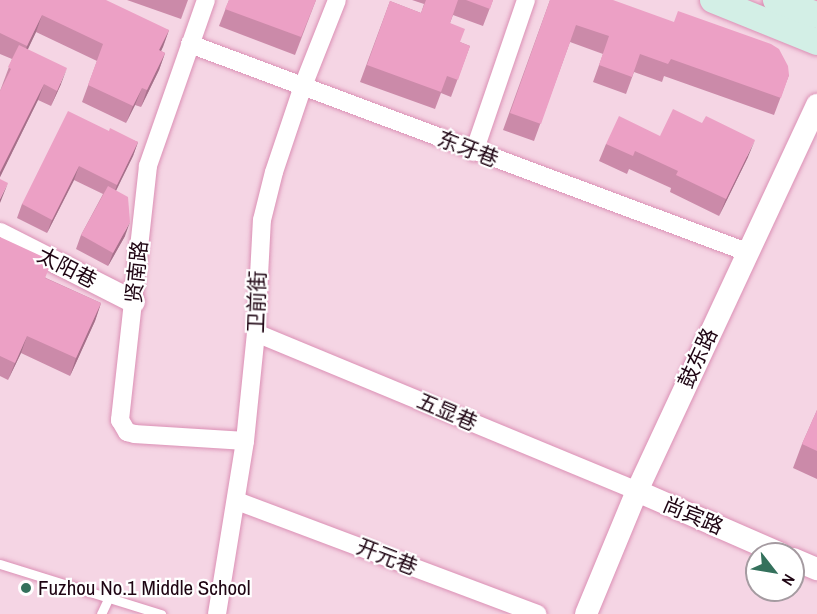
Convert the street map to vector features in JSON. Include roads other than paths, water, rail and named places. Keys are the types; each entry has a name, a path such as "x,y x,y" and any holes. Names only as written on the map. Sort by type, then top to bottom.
{"main road":[{"path":"713,0 817,42"},
{"path":"776,0 817,15"}],"street":[{"name":"贤南路","path":"206,0 148,166 120,420 127,432 245,441"},
{"name":"卫前街","path":"217,614 245,441 256,333 262,220 274,172 303,86 337,0"},
{"path":"474,152 526,0"},
{"name":"东牙巷","path":"190,44 474,152 747,252"},
{"name":"鼓东路","path":"586,614 637,491 817,105"},
{"name":"太阳巷","path":"0,234 134,302"},
{"name":"五显巷","path":"256,333 637,491"},
{"name":"尚宾路","path":"637,491 754,542"},
{"name":"开元巷","path":"237,501 537,614"}],"lane":[{"path":"0,564 161,614"},
{"path":"101,614 109,597"}],"place":[{"name":"Fuzhou No.1 Middle School","path":"26,588"}]}
